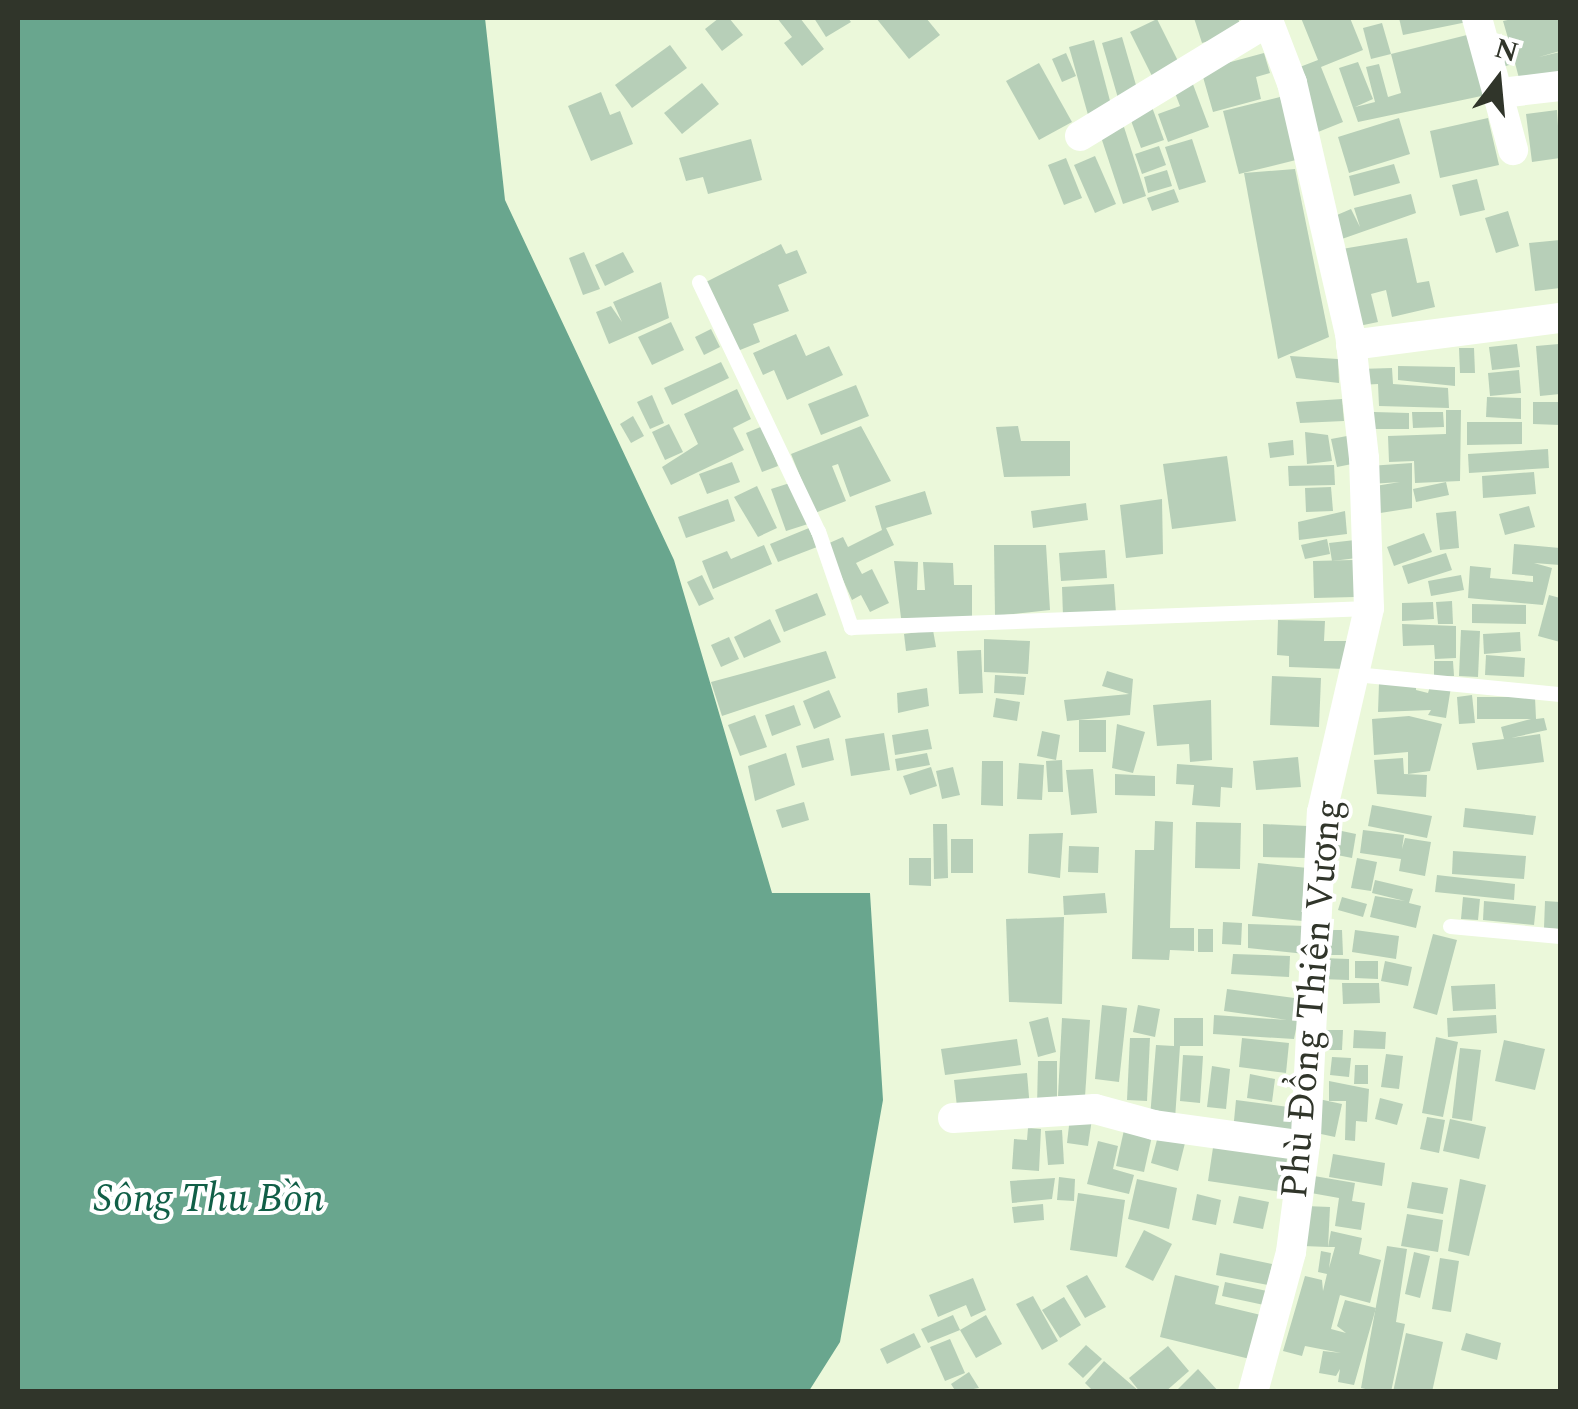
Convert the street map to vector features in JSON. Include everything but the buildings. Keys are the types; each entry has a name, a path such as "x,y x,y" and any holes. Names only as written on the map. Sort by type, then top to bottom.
{"street":[{"path":"1477,18 1501,92 1513,150"},
{"path":"1080,136 1268,20"},
{"name":"Phù Đổng Thiên Vương","path":"1253,1392 1290,1252 1304,1146 1322,812 1369,608 1352,345 1292,83 1268,20"},
{"path":"1501,92 1560,86"},
{"path":"1352,345 1560,318"},
{"path":"953,1118 1095,1109 1154,1125 1304,1146"}],"lane":[{"path":"699,282 818,531 851,627 1369,608"},
{"path":"1355,674 1560,694"},
{"path":"1450,926 1560,936"}],"water":[{"name":"Sông Thu Bồn","path":"18,18 485,18 505,200 674,560 772,893 870,893 883,1100 840,1342 809,1391 18,1391"}]}
